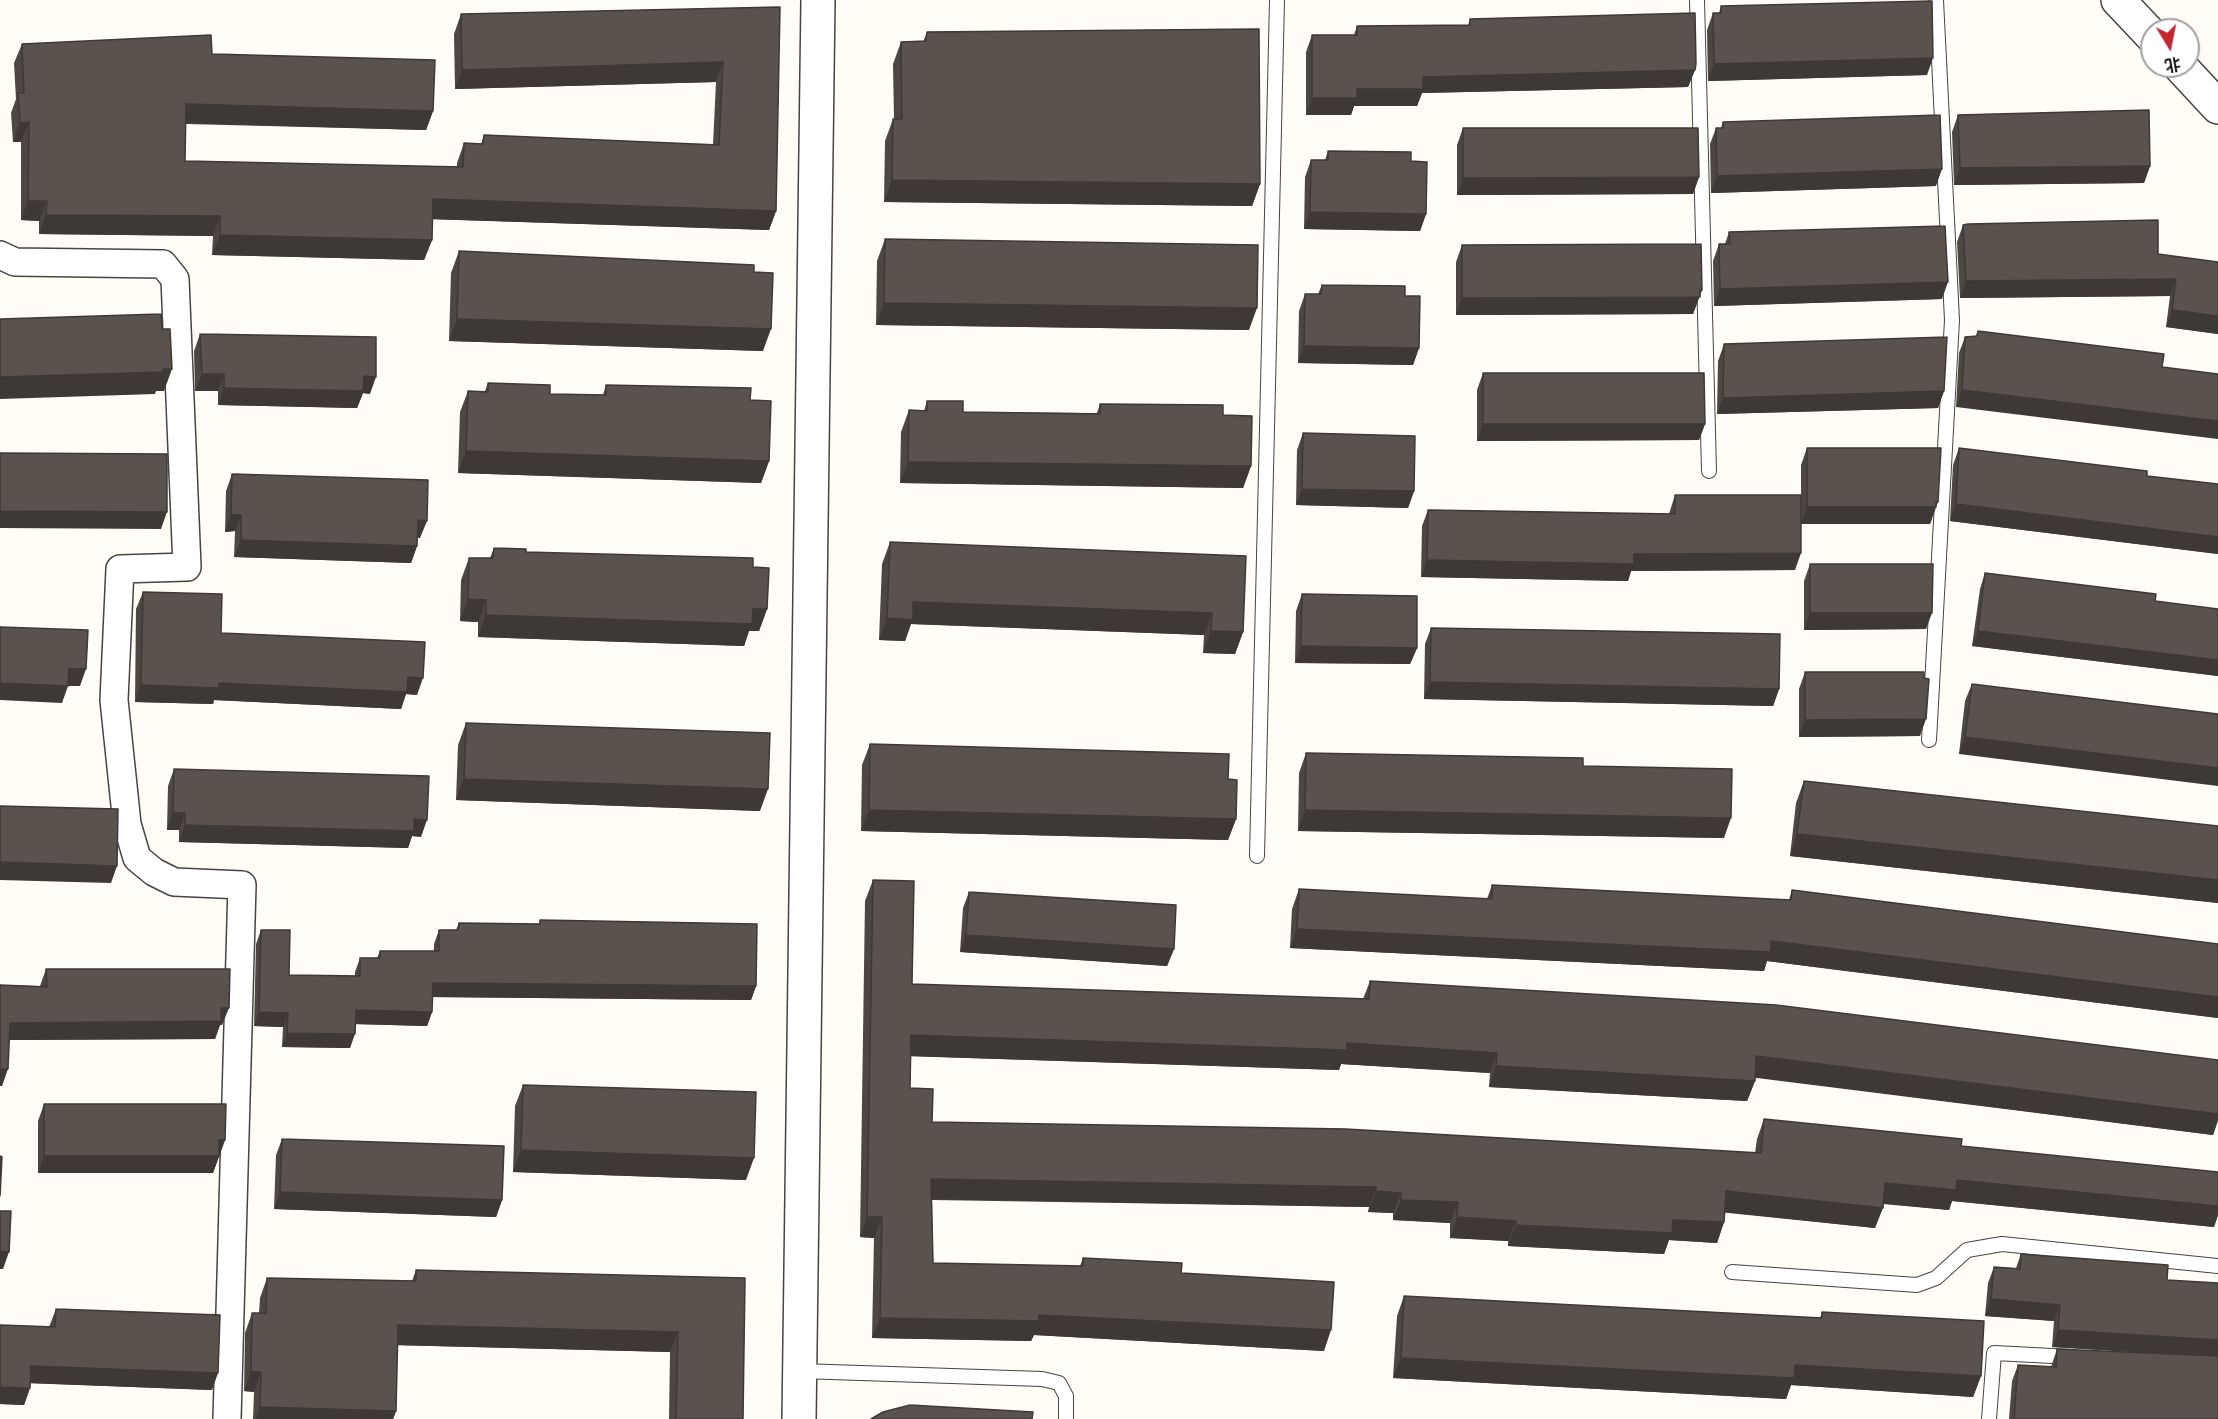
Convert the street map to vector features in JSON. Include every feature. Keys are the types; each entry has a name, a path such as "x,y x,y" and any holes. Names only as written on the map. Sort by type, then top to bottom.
{"street":[{"path":"799,1419 818,0"},
{"path":"2118,0 2140,23"},
{"path":"2191,78 2218,107"},
{"path":"0,255 15,262 162,264 175,279 187,567 120,569 114,700 128,824 137,858 154,872 174,882 242,885 227,1419"}],"lane":[{"path":"1257,856 1277,0"},
{"path":"1697,0 1709,471"},
{"path":"1929,740 1952,320 1936,0"},
{"path":"1732,1272 1917,1285 1936,1278 1966,1250 2002,1244 2218,1266"},
{"path":"1989,1419 1994,1353 2088,1358"},
{"path":"799,1371 1042,1379 1059,1383 1066,1396 1066,1419"}],"building":[{"path":"1932,1 1933,58 1714,64 1713,13 1721,13 1721,6"},
{"path":"780,7 776,211 433,199 432,240 220,235 220,216 46,215 47,201 28,201 29,122 20,123 18,93 24,93 22,44 211,35 212,54 435,60 433,111 186,104 185,161 463,167 464,143 483,144 484,135 719,145 723,62 462,70 461,14"},
{"path":"1695,13 1695,70 1423,77 1423,89 1357,89 1357,98 1312,98 1312,35 1357,35 1357,26 1470,25 1470,19"},
{"path":"1259,29 1260,184 892,180 893,119 902,119 901,42 926,41 927,32"},
{"path":"2149,110 2150,166 1960,168 1958,115"},
{"path":"1940,115 1942,169 1717,176 1716,128 1723,128 1723,122"},
{"path":"1463,128 1698,128 1699,177 1463,178"},
{"path":"1328,151 1411,152 1411,161 1427,162 1426,214 1310,212 1311,160 1328,160"},
{"path":"2158,220 2158,254 2218,262 2218,316 2172,310 2176,279 1966,281 1963,225"},
{"path":"1945,226 1948,282 1720,289 1719,244 1730,244 1729,232"},
{"path":"885,239 1258,245 1257,308 884,303"},
{"path":"1701,244 1702,290 1700,290 1700,297 1462,298 1462,245"},
{"path":"459,251 754,265 754,272 773,273 771,329 457,319"},
{"path":"1322,285 1405,286 1405,296 1420,296 1419,348 1304,346 1305,294 1321,294"},
{"path":"161,314 162,329 170,329 172,369 163,369 163,372 0,377 0,319"},
{"path":"1978,331 2164,354 2162,367 2218,374 2218,421 1962,390 1965,337 1977,336"},
{"path":"200,334 376,337 376,377 364,376 363,391 224,388 224,374 202,374"},
{"path":"1947,337 1944,391 1723,398 1724,344"},
{"path":"1483,373 1704,373 1705,424 1483,424"},
{"path":"488,383 550,385 550,394 606,395 606,385 751,388 750,400 771,401 769,461 466,451 468,391 488,392"},
{"path":"927,401 963,401 963,412 1100,414 1100,404 1223,405 1223,415 1252,416 1251,466 908,462 909,410 927,411"},
{"path":"1303,433 1415,436 1414,491 1302,489"},
{"path":"1807,448 1941,448 1936,507 1807,507"},
{"path":"1959,448 2147,471 2147,476 2218,484 2218,537 1956,504"},
{"path":"0,453 167,454 167,512 0,511"},
{"path":"232,474 428,480 427,521 418,520 417,546 241,540 241,515 231,515"},
{"path":"1675,495 1801,495 1801,553 1634,554 1634,564 1427,560 1428,510 1675,514"},
{"path":"890,542 1246,556 1243,632 1211,631 1212,613 913,602 913,620 887,618"},
{"path":"494,548 526,549 526,552 753,558 753,567 769,568 767,609 753,609 752,624 486,615 486,600 468,599 469,558 493,558"},
{"path":"1810,564 1933,564 1932,613 1810,613"},
{"path":"1985,573 2156,594 2155,601 2218,609 2218,660 1978,631"},
{"path":"143,592 222,594 221,633 425,642 423,678 408,677 407,692 219,683 219,688 141,685"},
{"path":"1302,594 1417,596 1417,648 1301,646"},
{"path":"0,627 88,630 86,669 69,669 68,686 0,683"},
{"path":"1431,628 1780,634 1779,689 1430,682"},
{"path":"1805,672 1924,672 1924,678 1929,679 1926,719 1805,720"},
{"path":"1972,684 2218,714 2218,768 1965,737"},
{"path":"466,723 770,733 768,789 464,779"},
{"path":"870,744 1229,754 1228,779 1237,780 1236,819 869,810"},
{"path":"1306,753 1583,758 1583,766 1732,769 1731,818 1305,810"},
{"path":"174,769 429,776 427,820 414,819 414,831 185,825 185,813 173,813"},
{"path":"1804,781 2218,826 2218,880 1797,834"},
{"path":"0,806 118,809 117,866 0,862"},
{"path":"873,880 914,881 912,984 1369,999 1370,981 1776,1005 2218,1060 2218,1114 1756,1056 1755,1081 1496,1066 1497,1053 1347,1043 1347,1050 911,1035 910,1088 933,1089 932,1122 1346,1129 1761,1153 1764,1119 1962,1139 1961,1146 2218,1172 2218,1206 1957,1180 1956,1190 1885,1183 1883,1208 1726,1191 1724,1222 1673,1220 1672,1233 1516,1225 1516,1221 1457,1217 1458,1202 1401,1200 1401,1193 1376,1191 1376,1187 931,1179 933,1263 1083,1266 1083,1258 1182,1263 1181,1273 1334,1282 1331,1330 1039,1315 1039,1321 880,1318 882,1217 867,1217"},
{"path":"1492,885 1791,900 1792,890 2218,944 2218,997 1771,941 1771,952 1297,929 1299,889 1492,899"},
{"path":"969,892 1176,905 1174,949 966,935"},
{"path":"540,920 757,924 756,986 433,983 432,1012 356,1010 355,1034 287,1033 288,1013 259,1012 261,930 290,930 289,975 360,976 360,958 380,958 380,951 439,951 439,930 458,930 459,923 540,924"},
{"path":"46,969 230,969 229,1008 221,1008 221,1021 10,1023 8,1069 0,1069 0,985 47,987"},
{"path":"523,1085 756,1092 754,1158 521,1150"},
{"path":"44,1104 226,1104 225,1140 219,1140 219,1156 44,1156"},
{"path":"282,1139 504,1146 502,1200 280,1192"},
{"path":"0,1156 2,1157 0,1196"},
{"path":"0,1211 11,1211 9,1252 0,1251"},
{"path":"2021,1254 2168,1265 2167,1280 2218,1283 2218,1340 2058,1330 2060,1305 1991,1299 1994,1267 2020,1269"},
{"path":"416,1270 745,1278 743,1419 676,1419 678,1332 398,1325 396,1411 260,1407 261,1372 251,1372 252,1313 266,1313 267,1278 416,1281"},
{"path":"1404,1296 1822,1318 1822,1312 1984,1321 1981,1376 1795,1365 1794,1378 1401,1358"},
{"path":"56,1309 220,1315 218,1373 31,1366 30,1388 0,1387 0,1325 55,1327"},
{"path":"2057,1349 2218,1356 2218,1419 2014,1419 2018,1365 2056,1367"},
{"path":"910,1405 1033,1412 1032,1419 871,1419 883,1412"}]}
